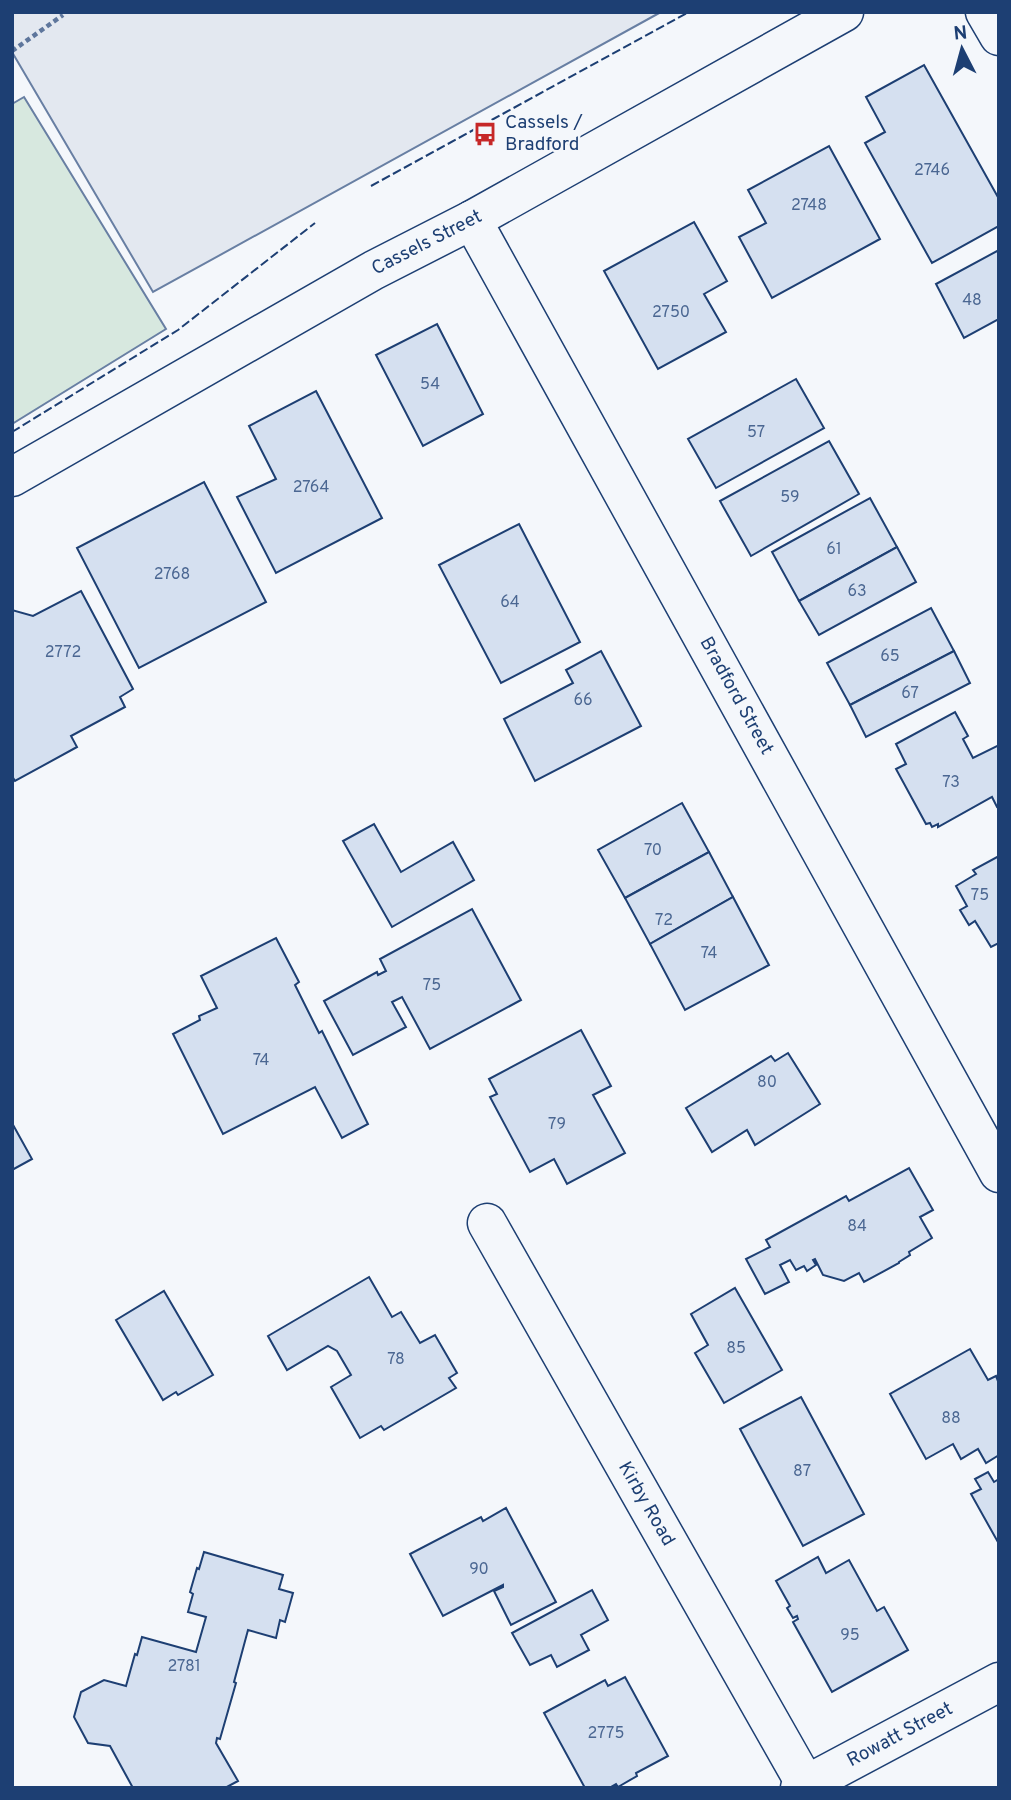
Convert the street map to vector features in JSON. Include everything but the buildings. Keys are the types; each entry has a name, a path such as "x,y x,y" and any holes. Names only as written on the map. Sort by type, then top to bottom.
{"street":[{"name":"Cassels Street","path":"12,477 374,270 472,220 844,12"},
{"path":"985,12 999,36"},
{"name":"Bradford Street","path":"472,220 999,1173"},
{"name":"Kirby Road","path":"487,1223 803,1786"},
{"name":"Rowatt Street","path":"803,1786 999,1682"}],"path":[{"path":"12,51 63,15"}],"shaded area":[{"path":"12,12 661,12 153,292 12,52"},
{"path":"24,97 166,329 12,424 12,104"}],"fence":[{"path":"371,186 689,12"},
{"path":"12,432 178,330 315,223"}],"place":[{"name":"Cassels / Bradford","path":"485,134"}]}
